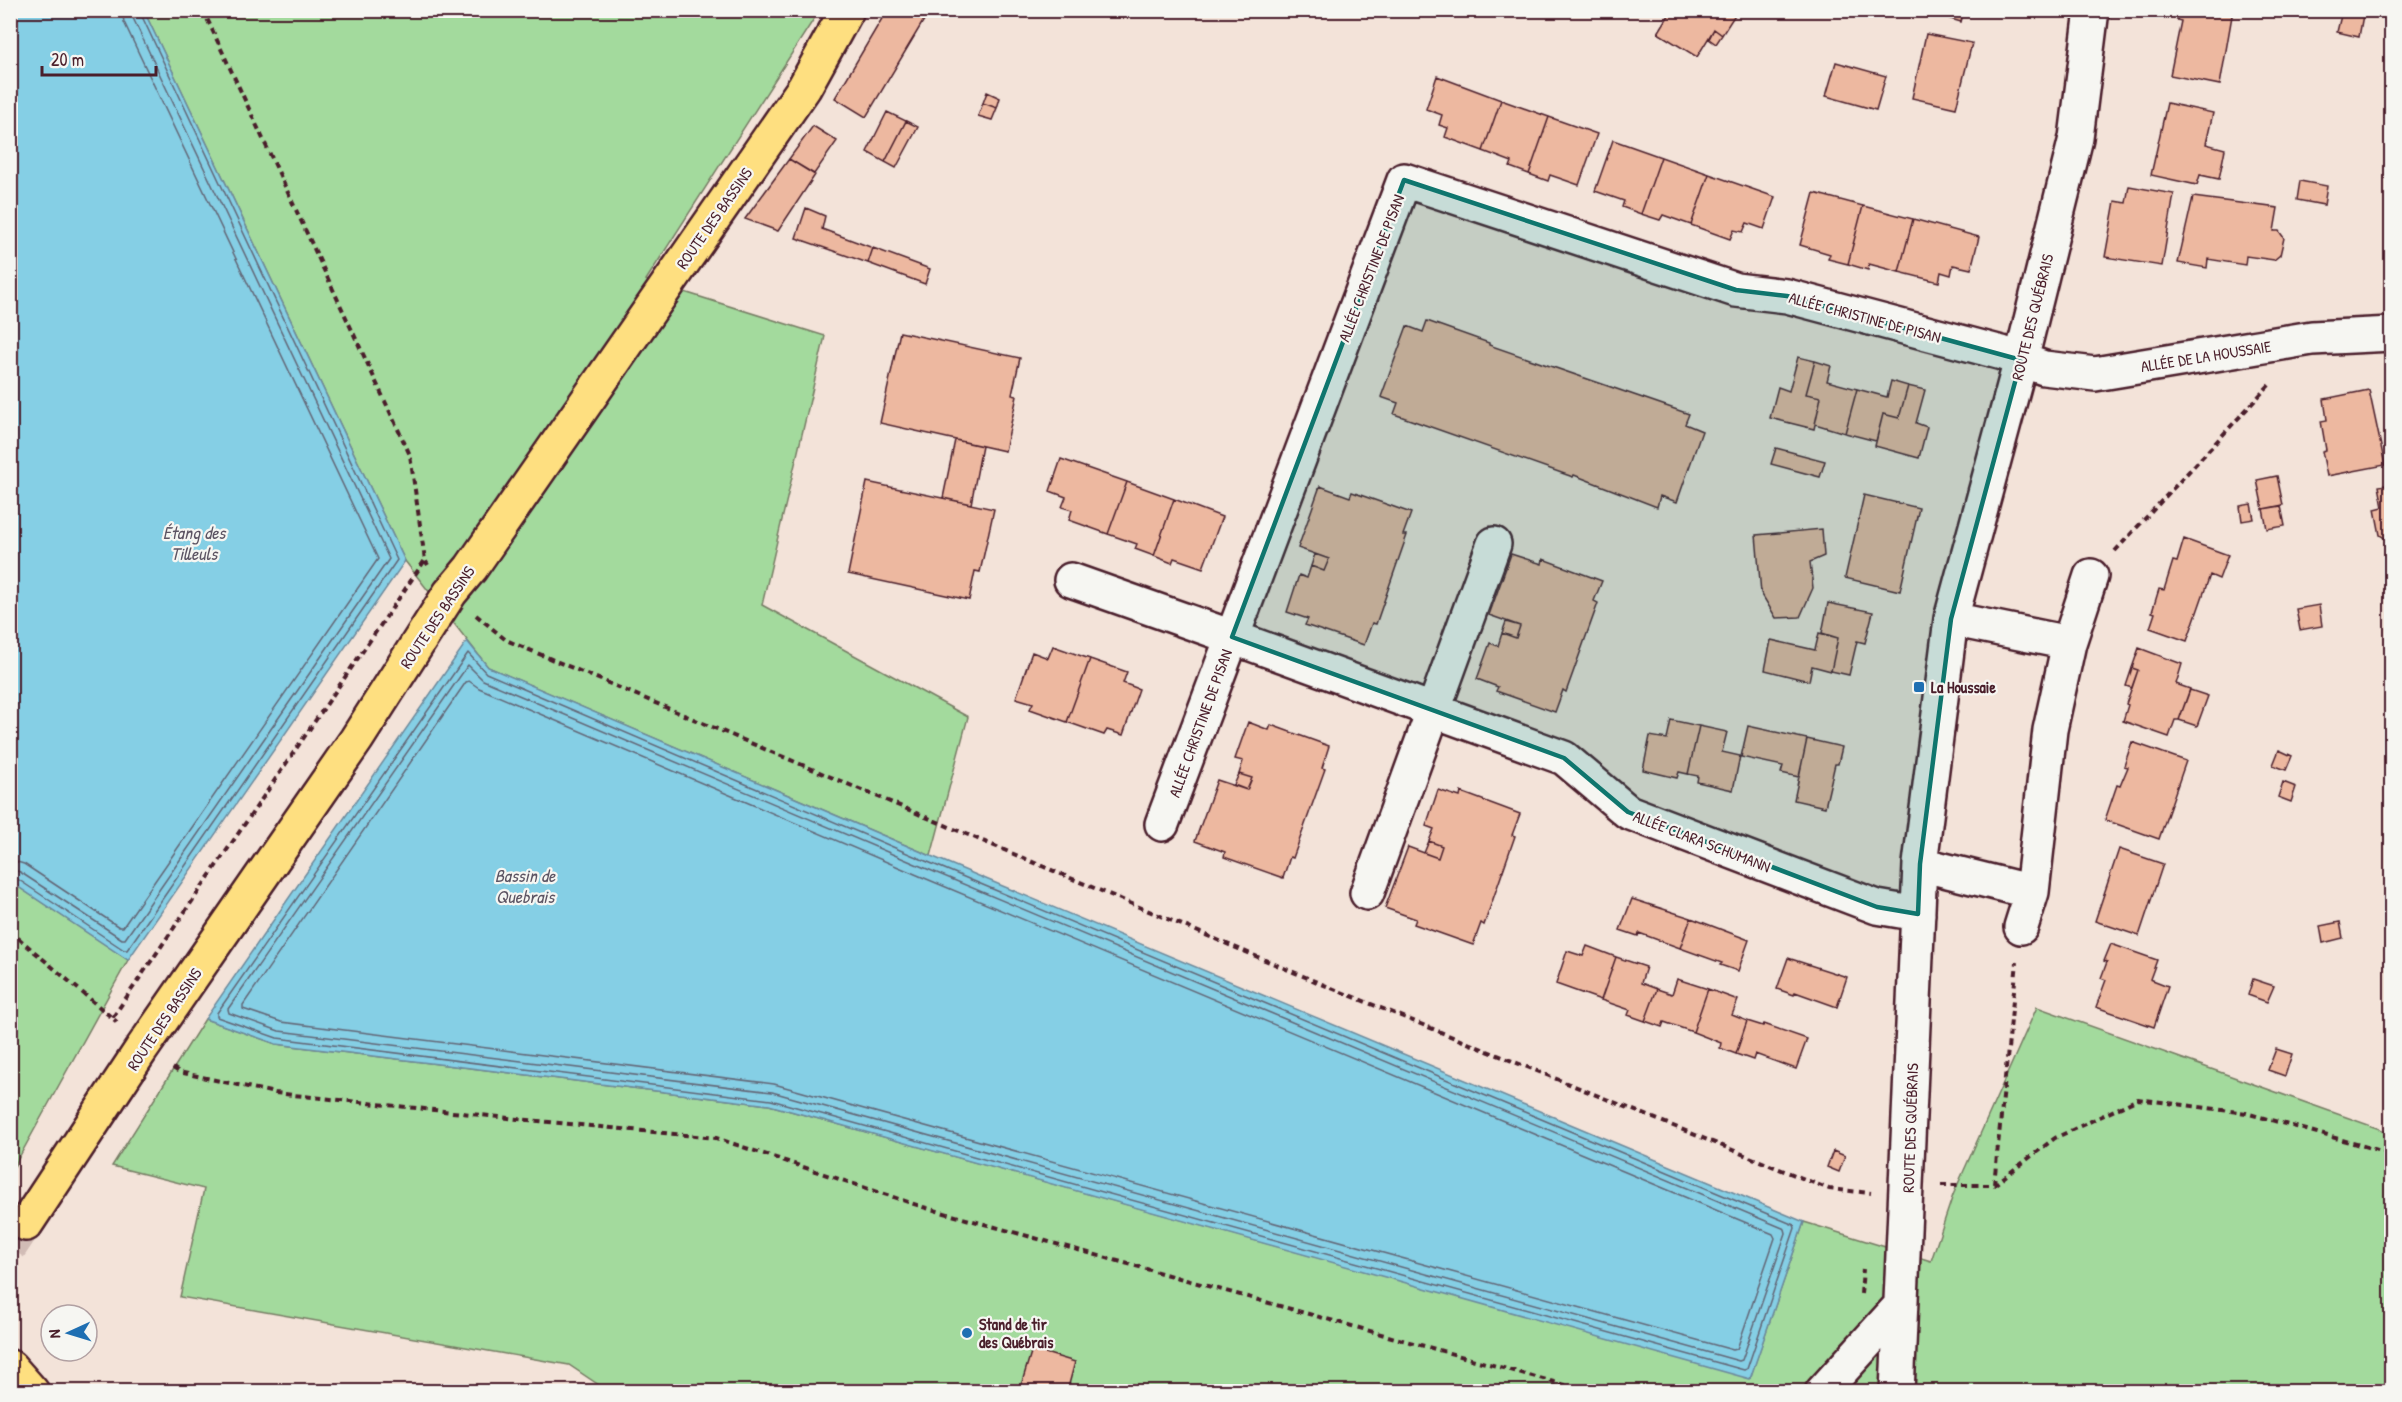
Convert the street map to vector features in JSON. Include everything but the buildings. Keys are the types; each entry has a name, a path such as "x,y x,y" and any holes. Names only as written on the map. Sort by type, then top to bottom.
{"main road":[{"name":"ROUTE DES BASSINS","path":"26,1224 141,1050 356,740 450,593 471,568 804,88 847,10"},
{"path":"10,1367 32,1392"}],"street":[{"name":"ROUTE DES QUÉBRAIS","path":"1897,1392 1908,1185 1920,864 1951,619 2021,360 2076,138 2092,10"},
{"name":"ALLÉE CHRISTINE DE PISAN","path":"1162,824 1404,180 1736,290 1787,296 2021,360"},
{"name":"ALLÉE DE LA HOUSSAIE","path":"2021,360 2044,368 2095,374 2312,339 2391,334"},
{"path":"1367,893 1494,544"},
{"path":"2021,927 2032,892 2050,730 2069,644 2091,576"},
{"name":"ALLÉE CLARA SCHUMANN","path":"1071,580 1564,758 1628,812 1877,907 1918,914"},
{"path":"1951,619 2069,644"},
{"path":"1920,864 2032,892"},
{"path":"1822,1392 1900,1306"}],"path":[{"path":"203,10 410,455 425,560 450,593 506,640 1329,987 1829,1189 1870,1193 1908,1185 1994,1185 2055,1138 2138,1099 2246,1113 2391,1154"},
{"path":"2091,576 2273,381"},
{"path":"10,931 113,1017 425,560"},
{"path":"1994,1185 2021,927"},
{"path":"179,1072 275,1093 716,1138 923,1207 1590,1392"},
{"path":"1869,1204 1870,1193"},
{"path":"1861,1297 1864,1262"}],"highlighted area":[{"path":"1404,180 1736,290 1787,296 2021,360 1951,619 1920,864 1918,914 1877,907 1628,812 1564,758 1232,637"}],"green space":[{"path":"144,11 819,11 646,280 825,336 762,605 968,717 931,856 488,667 405,561"},
{"path":"11,882 128,960 11,1172"},
{"path":"2037,1007 2391,1133 2391,1391 608,1391 569,1365 180,1297 204,1189 112,1166 205,1019 276,1044 769,1105 1750,1378 1804,1222 1931,1261 1953,1195"}],"water":[{"name":"Étang des Tilleuls","path":"10,11 144,11 405,561 128,960 11,882"},
{"name":"Bassin de Quebrais","path":"467,641 488,667 931,856 1804,1222 1750,1379 769,1105 276,1044 205,1019"}],"tunnel":[{"path":"10,1248 26,1224"}],"place":[{"name":"La Houssaie","path":"1919,687"},
{"name":"Stand de tir des Québrais","path":"967,1333"}]}
